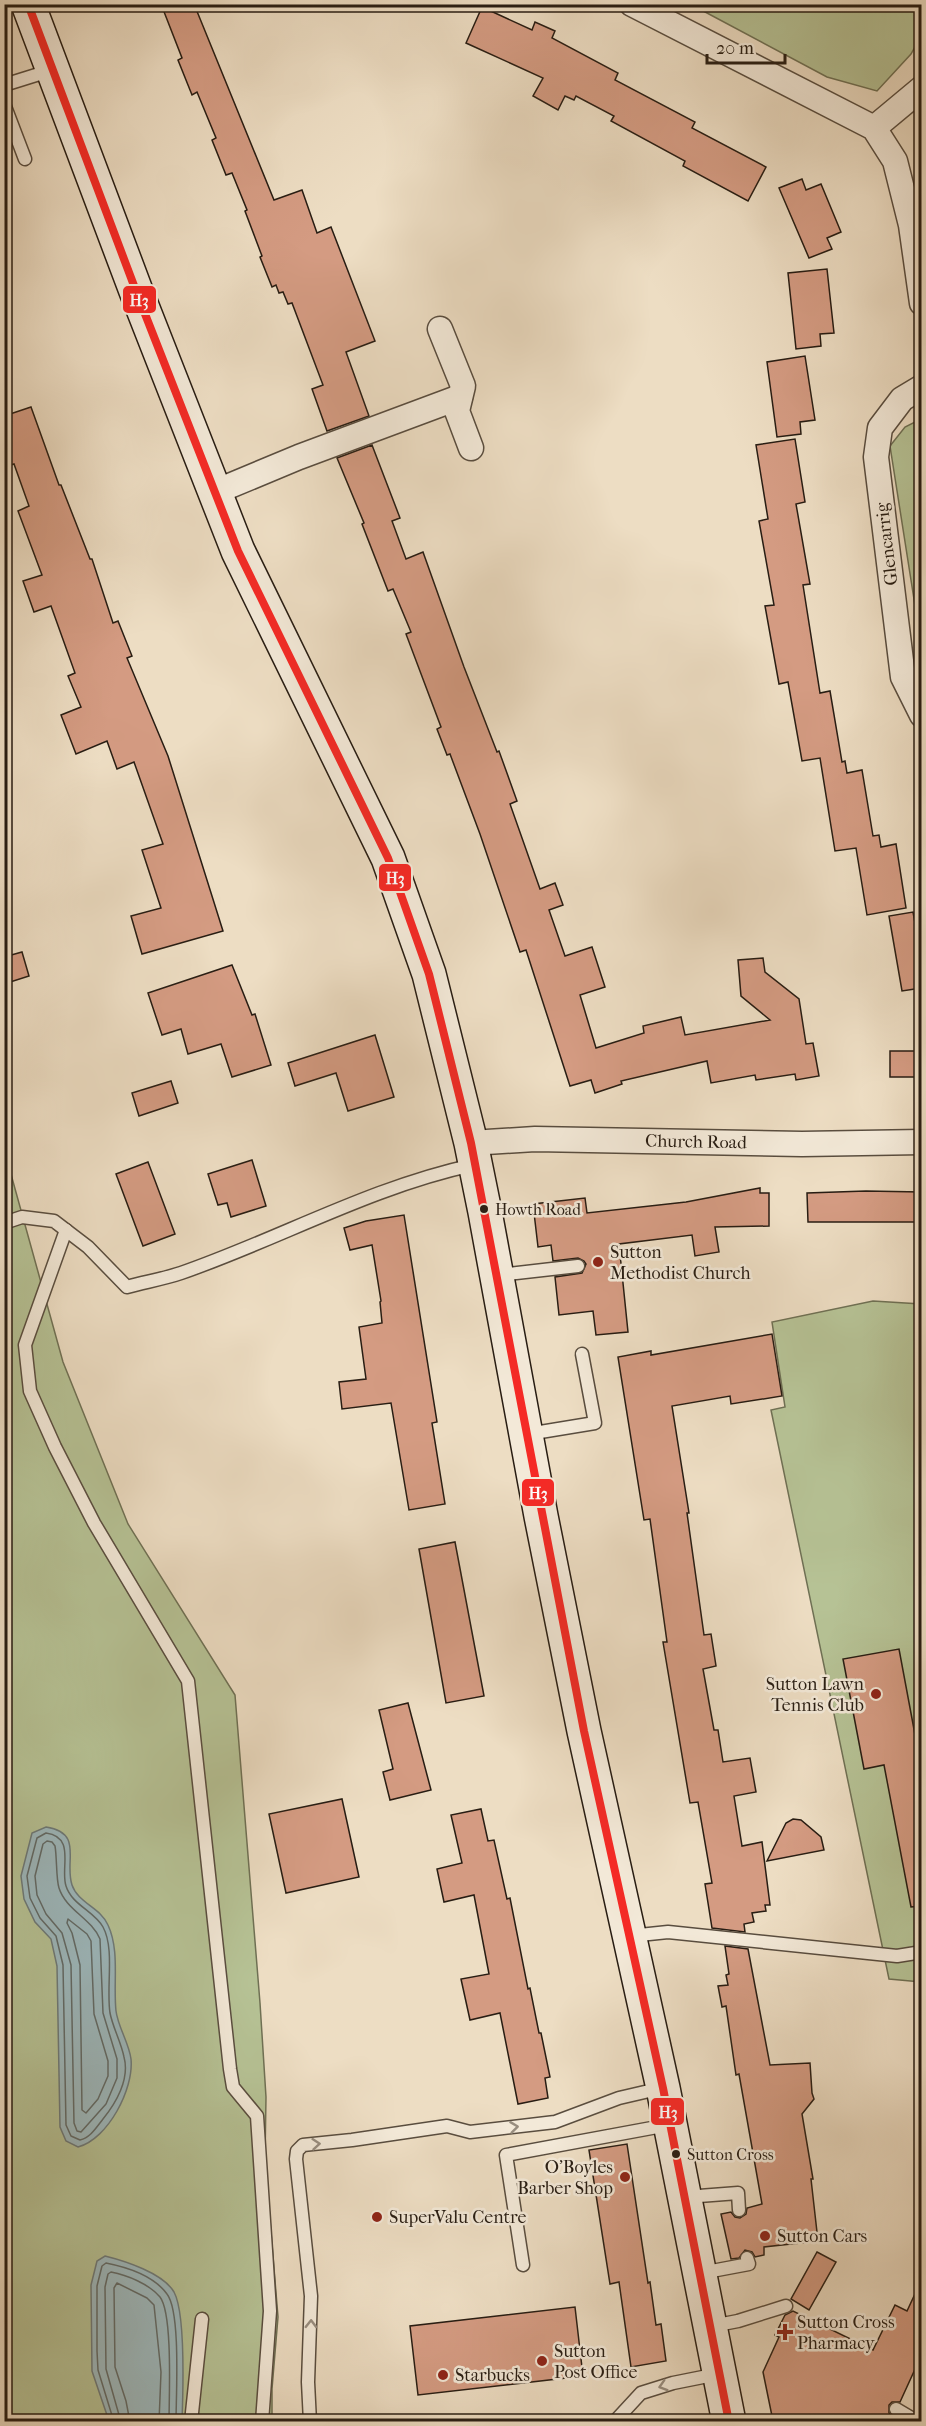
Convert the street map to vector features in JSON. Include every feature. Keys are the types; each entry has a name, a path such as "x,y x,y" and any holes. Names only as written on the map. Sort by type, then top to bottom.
{"main road":[{"path":"28,4 132,281 238,551 388,858 429,974 473,1154 579,1708 663,2088 729,2421"}],"street":[{"path":"632,4 874,128 895,161 911,225 921,303"},
{"path":"874,128 921,88"},
{"path":"440,329 463,386 457,411 471,448"},
{"name":"Glencarrig","path":"921,387 902,399 880,428 876,457 903,677 921,715"},
{"path":"215,492 299,457 460,397"},
{"name":"Church Road","path":"473,1154 535,1138 802,1144 921,1142"}],"lane":[{"path":"4,85 52,70"},
{"path":"4,104 25,159"},
{"path":"4,1223 22,1217 54,1221 88,1248 127,1287 178,1274 380,1191 439,1172 473,1154"},
{"path":"66,1230 25,1345 30,1391 55,1448 94,1523 188,1681 230,2069 233,2087 257,2116 270,2311 262,2421"},
{"path":"498,1276 578,1266"},
{"path":"526,1434 594,1423 582,1354"},
{"path":"629,1937 668,1932 897,1956 921,1952"},
{"path":"310,2421 308,2382 311,2296 296,2159 297,2151 303,2145 447,2126 470,2132 555,2122 619,2098 663,2088"},
{"path":"523,2265 506,2155 669,2124"},
{"path":"685,2197 738,2193 739,2210"},
{"path":"701,2273 748,2264 747,2258"},
{"path":"711,2326 738,2321 786,2306"},
{"path":"191,2421 202,2319"},
{"path":"617,2420 641,2393 673,2383 719,2374"},
{"path":"896,2409 918,2421"}],"green space":[{"path":"692,5 921,5 921,36 911,54 877,91 827,77"},
{"path":"921,419 921,644 890,446 905,427"},
{"path":"4,1149 63,1362 128,1524 235,1695 260,2003 266,2097 265,2159 278,2317 272,2389 272,2421 5,2421"},
{"name":"Sutton Lawn Tennis Club","path":"873,1301 921,1304 921,1982 889,1979 771,1410 785,1407 772,1322"}],"water":[{"path":"46,1827 58,1830 65,1835 70,1849 72,1885 79,1896 105,1919 112,1935 115,1956 116,2011 131,2059 128,2084 117,2111 99,2134 78,2147 66,2141 60,2127 57,1966 51,1939 35,1922 24,1899 21,1876 32,1833"},
{"path":"105,2256 153,2274 169,2285 174,2292 178,2303 182,2335 182,2421 109,2421 92,2371 91,2285 97,2261"}],"building":[{"path":"161,4 194,4 274,200 302,190 317,233 331,227 375,341 346,352 369,416 327,431 312,389 323,385 292,303 288,304 283,292 279,293 276,285 272,287 245,211 247,210 232,173 226,175 212,140 216,138 197,92 192,95 178,60 182,58"},
{"path":"482,7 532,30 535,22 555,31 552,38 618,73 615,80 695,122 692,128 766,167 748,201 683,166 685,161 611,121 614,116 576,96 574,100 565,96 558,110 533,96 543,78 466,43"},
{"path":"802,179 806,190 821,184 841,232 827,238 832,249 809,258 779,188"},
{"path":"827,269 834,333 820,334 821,346 796,349 788,273"},
{"path":"805,356 815,420 800,422 801,434 777,437 767,362"},
{"path":"31,407 59,485 61,485 90,559 92,559 113,623 118,621 132,656 127,658 168,756 223,931 142,954 131,916 161,908 142,850 163,844 134,762 117,769 107,741 76,754 61,715 81,707 68,676 75,673 51,606 34,612 23,581 42,575 18,511 29,506 14,464 4,467 4,416"},
{"path":"795,439 805,502 796,504 810,584 803,585 820,693 830,691 842,762 845,761 847,773 862,770 873,836 879,835 881,847 896,844 906,908 867,915 856,848 835,851 820,758 802,761 788,682 779,684 765,606 774,605 759,521 768,519 756,445"},
{"path":"372,445 400,518 392,521 406,559 423,552 464,667 497,752 499,751 517,801 510,804 540,889 555,883 563,905 549,910 565,956 592,947 605,987 580,995 596,1048 644,1033 643,1026 681,1017 685,1035 770,1020 741,996 738,960 763,958 765,972 799,999 806,1044 813,1043 819,1076 796,1080 795,1074 756,1080 755,1075 711,1083 707,1061 621,1081 622,1084 595,1093 591,1080 570,1086 526,950 520,952 480,834 450,754 447,755 437,729 441,727 406,634 411,632 393,589 388,591 362,524 364,523 337,458"},
{"path":"913,912 915,923 921,922 921,988 902,991 889,916"},
{"path":"22,952 29,976 4,984 4,957"},
{"path":"232,965 252,1015 255,1014 271,1065 232,1077 221,1044 188,1054 181,1029 162,1035 148,993"},
{"path":"375,1035 394,1097 348,1111 336,1073 295,1086 288,1063"},
{"path":"890,1051 921,1051 921,1077 890,1077"},
{"path":"171,1081 178,1103 139,1116 132,1093"},
{"path":"252,1160 266,1206 231,1217 227,1203 218,1205 208,1174"},
{"path":"148,1162 175,1234 143,1246 116,1174"},
{"path":"760,1188 760,1193 769,1193 769,1226 715,1227 719,1252 695,1256 692,1235 619,1244 628,1332 596,1335 593,1311 559,1315 555,1277 582,1273 586,1264 578,1258 553,1261 551,1245 538,1247 533,1204 585,1198 587,1213 686,1202"},
{"path":"921,1192 921,1222 808,1222 807,1193"},
{"path":"404,1215 437,1422 432,1423 445,1504 409,1510 391,1403 342,1409 339,1382 366,1379 359,1327 382,1323 381,1301 372,1245 350,1250 344,1228 366,1221"},
{"path":"772,1334 782,1396 731,1404 730,1396 672,1406 689,1513 687,1513 704,1635 711,1634 716,1666 703,1669 714,1730 718,1730 723,1762 750,1758 756,1792 734,1796 742,1846 762,1842 770,1905 765,1905 766,1911 752,1913 754,1922 744,1924 745,1932 712,1928 705,1884 712,1883 698,1802 690,1803 663,1642 667,1642 650,1519 644,1520 618,1357 651,1351 651,1355"},
{"path":"455,1542 484,1696 446,1703 419,1549"},
{"path":"899,1649 916,1740 921,1739 921,1906 911,1907 884,1765 864,1769 843,1659"},
{"path":"408,1703 431,1790 390,1800 383,1772 393,1769 379,1710"},
{"path":"342,1799 359,1877 286,1893 269,1814"},
{"path":"481,1809 488,1841 494,1840 507,1899 510,1898 528,1989 530,1988 550,2077 545,2078 548,2098 518,2104 500,2013 470,2020 461,1979 489,1974 474,1895 444,1902 437,1869 462,1863 451,1815"},
{"path":"793,1819 801,1820 821,1837 824,1850 767,1861 786,1823"},
{"path":"725,1946 748,1949 770,2065 810,2063 814,2099 802,2114 813,2179 811,2179 818,2241 764,2247 764,2255 755,2257 752,2252 745,2250 739,2258 731,2259 721,2214 731,2212 735,2217 740,2218 746,2214 747,2208 762,2204 739,2074 736,2075 726,2006 722,2007 718,1986 728,1985 726,1975 729,1974"},
{"path":"627,2144 648,2283 650,2282 656,2325 661,2324 666,2361 631,2367 619,2282 610,2284 589,2150"},
{"path":"817,2252 836,2262 809,2310 791,2299"},
{"path":"921,2281 921,2356 900,2402 892,2402 889,2405 889,2413 892,2416 889,2421 773,2421 763,2372 779,2337 775,2335 785,2315 793,2311 873,2350 895,2305 907,2311"},
{"path":"575,2307 583,2376 418,2395 410,2326"}],"transit line":[{"name":"H3","path":"28,4 136,291 238,551 388,858 429,974 471,1143 584,1731 663,2088 729,2422"}],"place":[{"name":"Howth Road","path":"484,1209"},
{"name":"Sutton Methodist Church","path":"598,1262"},
{"name":"Sutton Lawn Tennis Club","path":"876,1694"},
{"name":"Sutton Cross","path":"676,2154"},
{"name":"O'Boyles Barber Shop","path":"625,2177"},
{"name":"SuperValu Centre","path":"377,2217"},
{"name":"Sutton Cars","path":"765,2236"},
{"name":"Sutton Cross Pharmacy","path":"785,2332"},
{"name":"Sutton Post Office","path":"542,2361"},
{"name":"Starbucks","path":"443,2375"}]}
